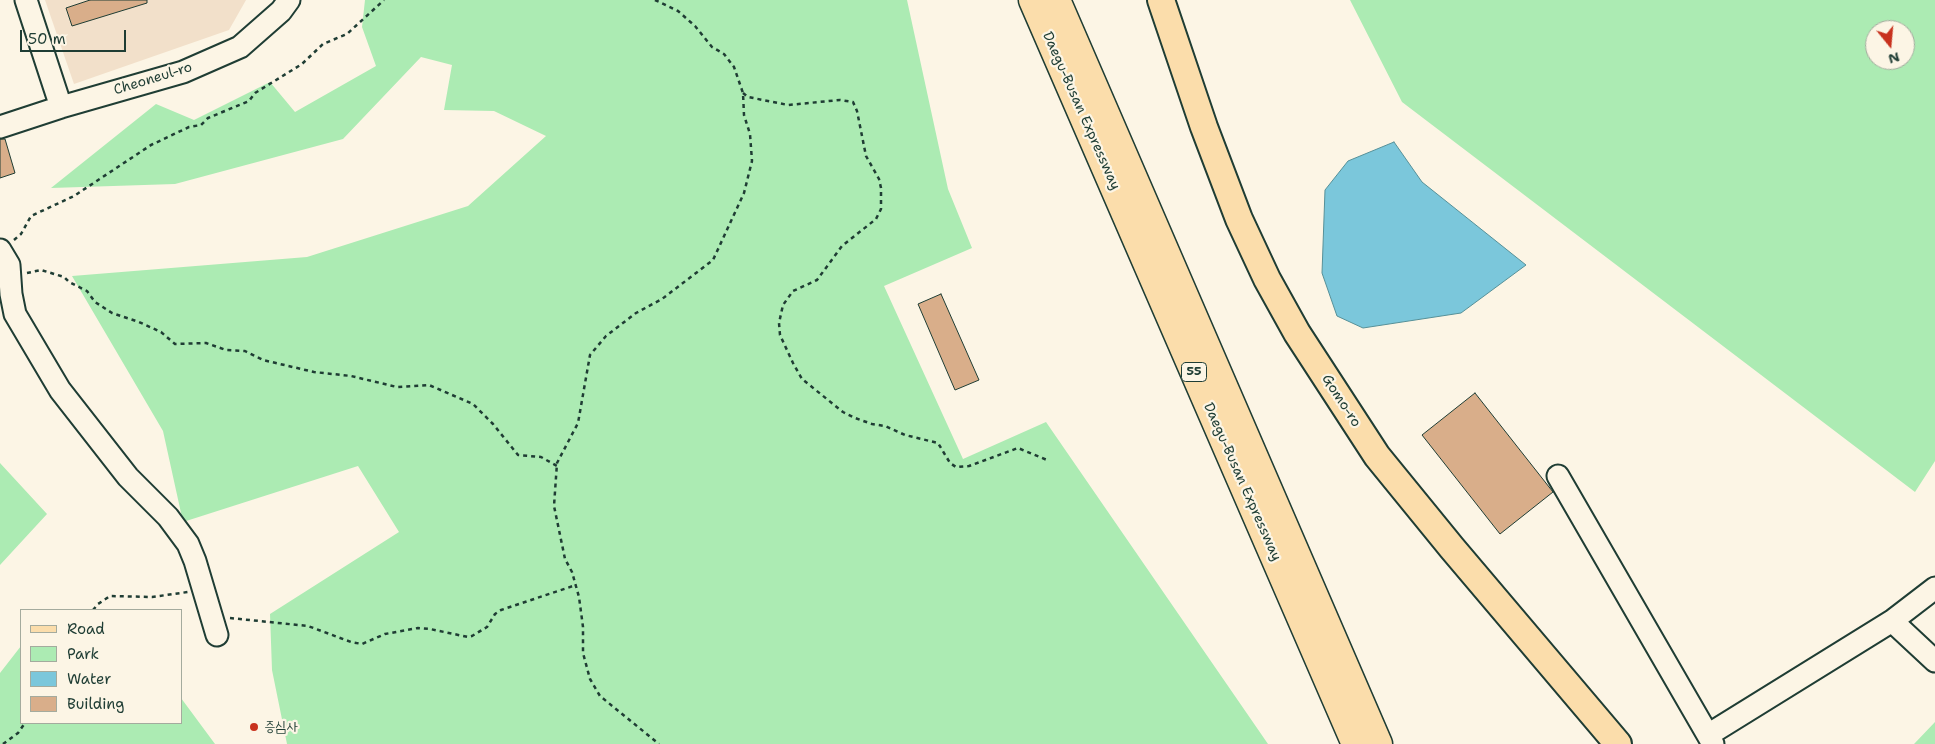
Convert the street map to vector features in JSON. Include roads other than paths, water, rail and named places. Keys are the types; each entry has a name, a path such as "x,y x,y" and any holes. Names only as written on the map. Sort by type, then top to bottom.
{"highway":[{"name":"Daegu-Busan Expressway","path":"1033,0 1356,744"},
{"name":"Daegu-Busan Expressway","path":"1056,0 1378,744"}],"main road":[{"name":"Gomo-ro","path":"1161,0 1204,127 1239,219 1267,279 1297,333 1377,456 1452,548 1618,744"}],"street":[{"path":"26,0 61,107"},
{"name":"Cheoneul-ro","path":"0,127 61,107 183,72 240,47 281,11 289,0"},
{"path":"1,250 9,265 11,294 15,314 60,390 90,426 113,459 128,477 168,517 188,544 210,608 217,635"},
{"path":"1558,476 1711,740 1892,621 1935,588"},
{"path":"1892,621 1935,661"}],"water":[{"path":"1394,142 1422,182 1526,265 1461,313 1363,328 1337,316 1322,273 1325,190 1348,161"}],"place":[{"name":"증심사","path":"254,727"}]}
